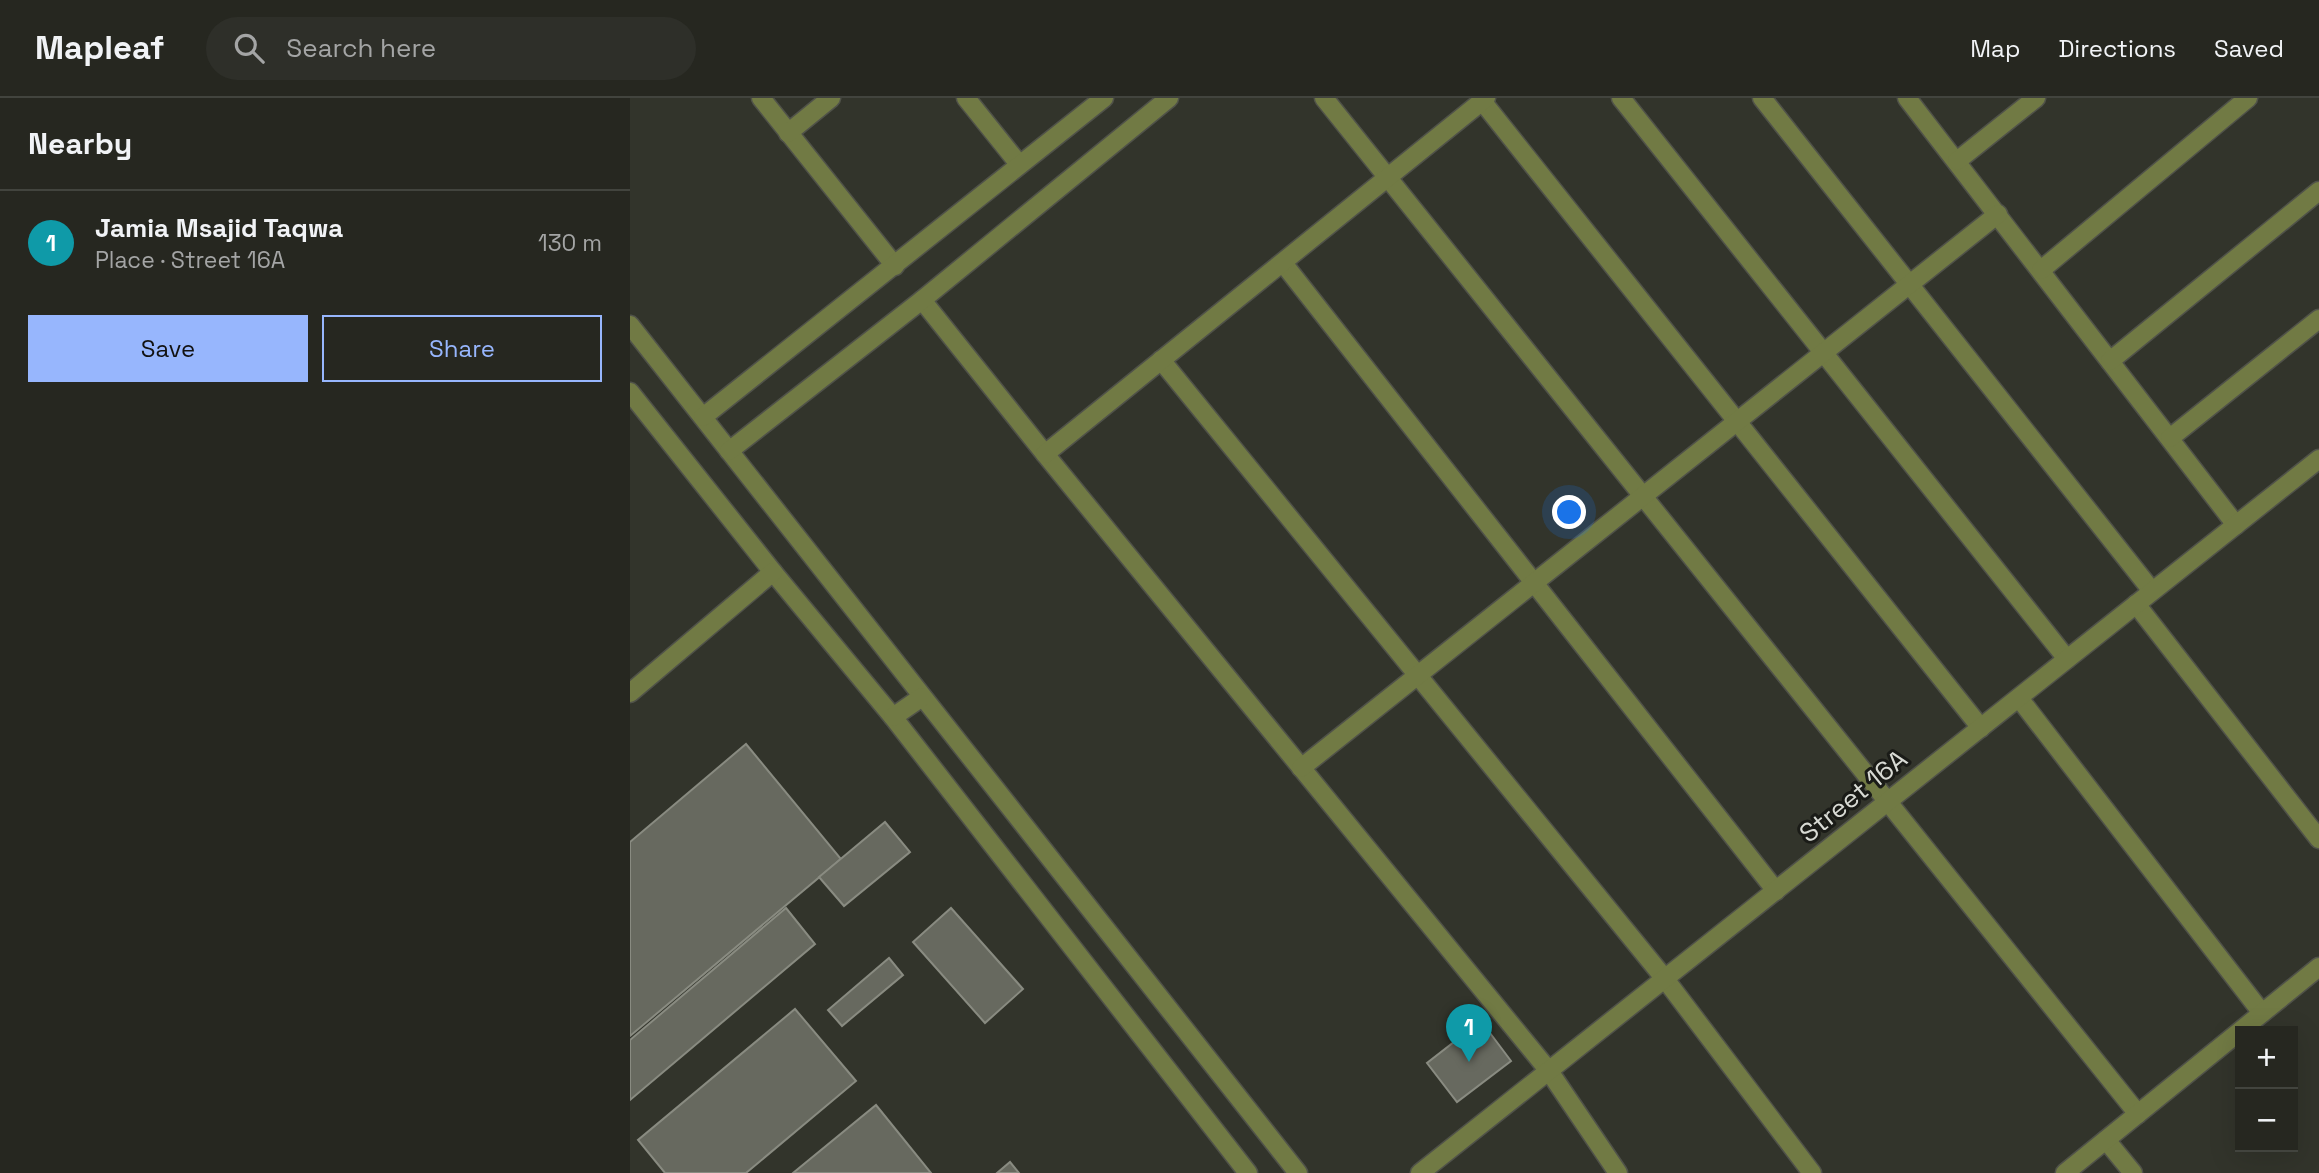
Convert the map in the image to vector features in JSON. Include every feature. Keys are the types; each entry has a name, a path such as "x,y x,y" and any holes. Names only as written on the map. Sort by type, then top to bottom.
{"street":[{"path":"761,98 895,265"},
{"path":"788,132 831,98"},
{"path":"966,98 1019,164"},
{"path":"703,417 1104,98"},
{"path":"729,451 922,300 1169,98"},
{"path":"1324,98 2138,1114"},
{"path":"1621,98 2067,659"},
{"path":"1762,98 2152,592"},
{"path":"1907,98 2236,525"},
{"path":"1957,161 2036,98"},
{"path":"2041,270 2248,98"},
{"path":"1045,454 1484,100 1981,728"},
{"path":"2110,361 2319,191"},
{"path":"1301,768 1998,214"},
{"path":"1283,262 1776,891"},
{"path":"922,300 1549,1071 1618,1173"},
{"path":"2170,438 2319,320"},
{"path":"630,325 1298,1173"},
{"path":"1161,360 1665,979 1812,1173"},
{"path":"630,392 893,717 1248,1173"},
{"name":"Street 16A","path":"1420,1173 2319,459"},
{"path":"630,693 773,572"},
{"path":"2136,604 2319,839"},
{"path":"893,717 922,697"},
{"path":"2018,698 2262,1013"},
{"path":"2065,1173 2319,967"},
{"path":"2106,1140 2133,1173"}],"building":[{"path":"746,744 841,859 630,1036 630,842"},
{"path":"885,822 910,852 844,906 819,877"},
{"path":"786,908 815,944 630,1100 630,1040"},
{"path":"951,908 1023,989 985,1023 913,942"},
{"path":"889,958 903,975 842,1026 828,1010"},
{"path":"795,1009 856,1081 746,1173 665,1173 638,1140"},
{"path":"1481,1021 1511,1061 1457,1102 1427,1063"},
{"path":"876,1105 931,1173 793,1173"},
{"path":"1010,1162 1019,1173 997,1173"}],"place":[{"name":"Jamia Msajid Taqwa","path":"1469,1062"}]}
